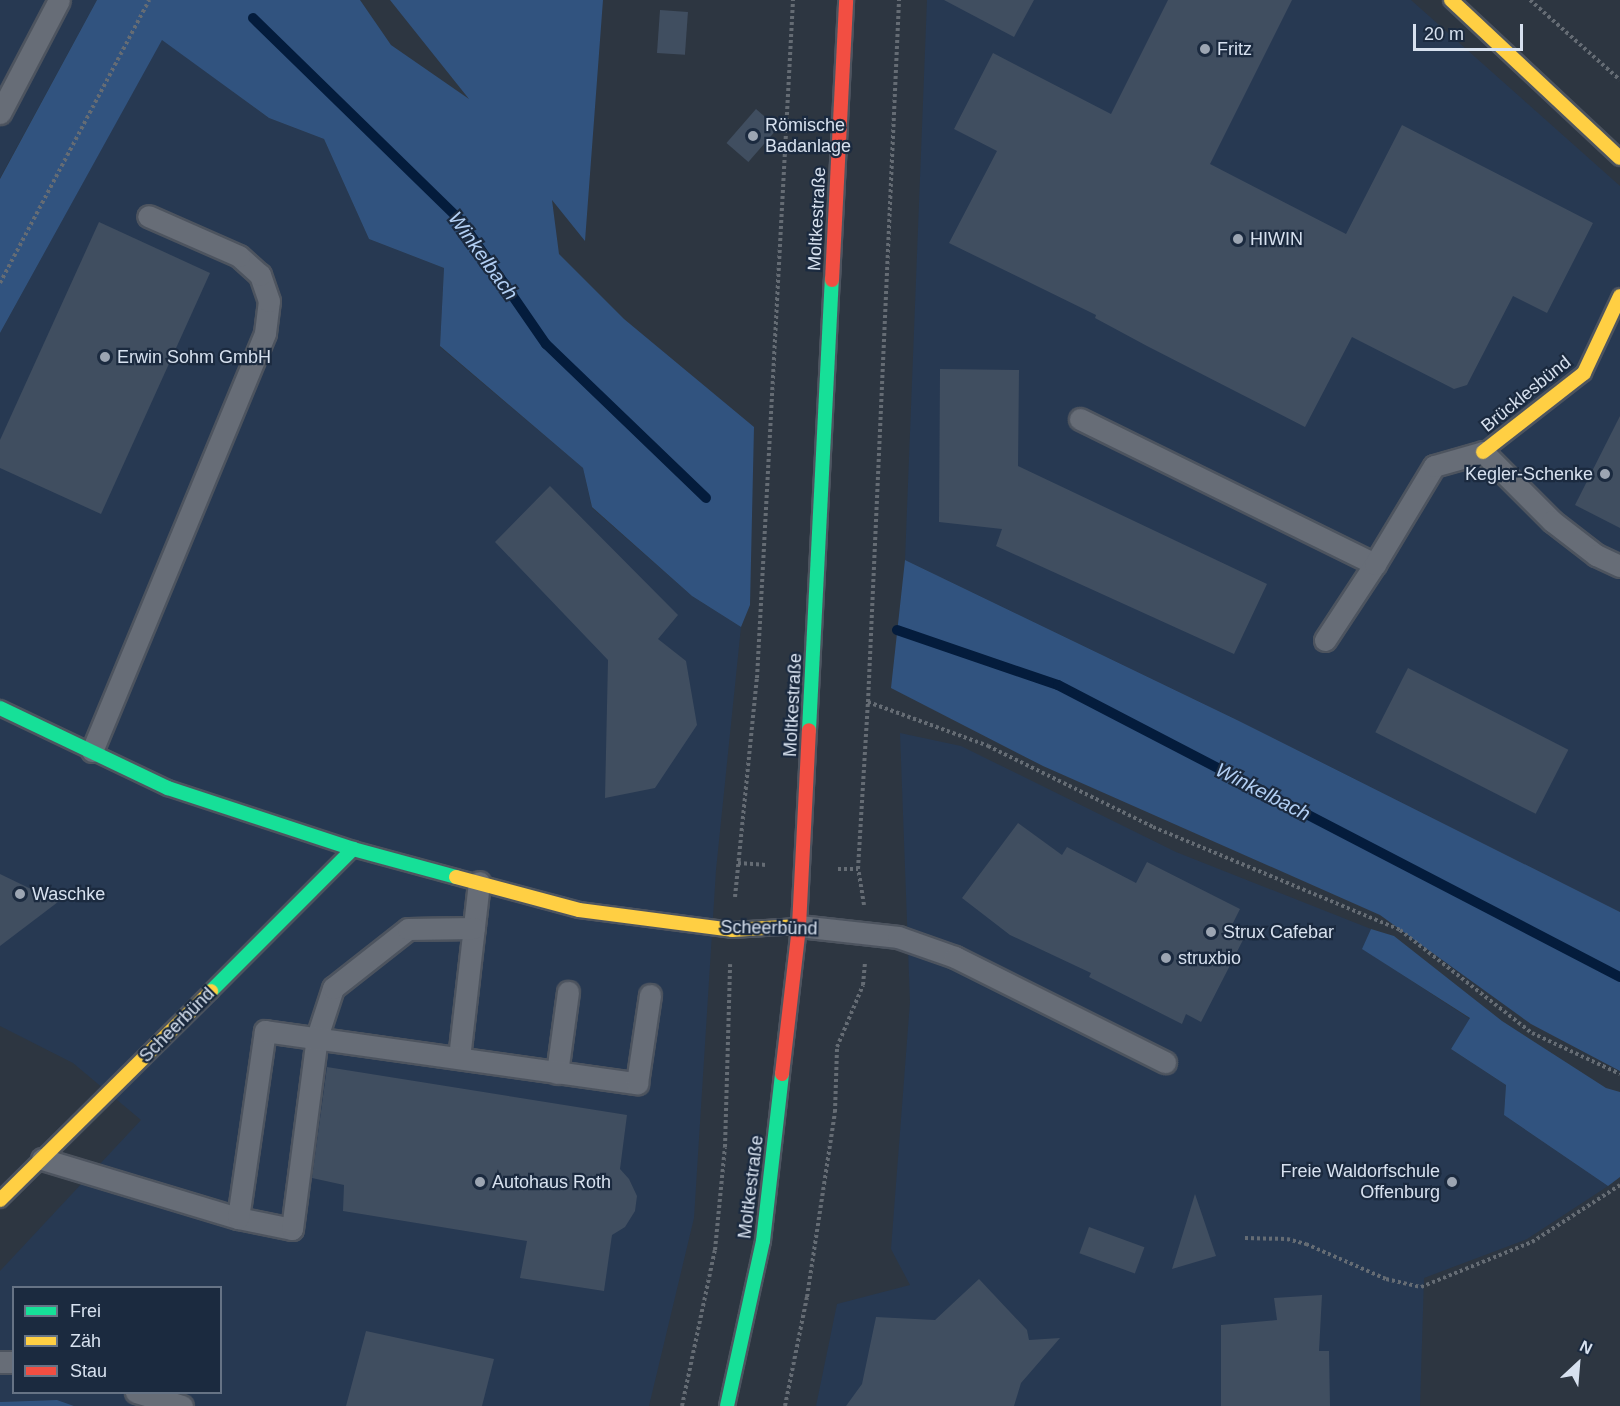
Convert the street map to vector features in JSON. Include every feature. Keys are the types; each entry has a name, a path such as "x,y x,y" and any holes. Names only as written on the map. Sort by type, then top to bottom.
{"street":[{"name":"Moltkestraße","path":"727,1406 764,1241 799,926 846,0"},
{"path":"1451,0 1620,158"},
{"name":"Brücklesbünd","path":"1483,452 1584,373 1620,296"},
{"name":"Scheerbünd","path":"0,708 168,788 353,849 579,910 732,930 799,926"},
{"name":"Scheerbünd","path":"0,1200 353,849"}],"lane":[{"path":"0,113 60,0"},
{"path":"92,752 265,333 269,301 260,276 239,256 148,216"},
{"path":"1080,419 1375,564"},
{"path":"1325,640 1375,564 1434,466 1483,452 1551,521 1596,555 1620,566"},
{"path":"459,1058 479,882"},
{"name":"Scheerbünd","path":"799,926 898,937 955,957 1165,1062"},
{"path":"42,1159 238,1218 292,1229 317,1037 333,988 408,929 474,928"},
{"path":"557,1073 568,992"},
{"path":"238,1218 265,1031 637,1083 650,995"},
{"path":"143,1394 182,1406"}],"path":[{"path":"0,283 149,0"},
{"path":"682,1406 715,1250 725,1147 732,930 757,678 793,0"},
{"path":"858,869 868,702 899,0"},
{"path":"1530,0 1620,80"},
{"path":"868,702 988,746 1153,827 1400,930 1532,1033 1620,1074"},
{"path":"785,1406 807,1297 835,1112 837,1047"},
{"path":"1245,1238 1287,1239 1306,1244 1386,1280 1421,1287 1532,1242 1620,1185"}],"shaded area":[{"path":"0,0 97,0 0,178"},
{"path":"97,0 360,0 391,45 469,99 390,0 603,0 585,241 552,200 559,254 624,319 754,427 750,605 741,627 692,596 592,507 583,468 440,346 444,268 369,239 324,139 269,118 162,40 0,333 0,179"},
{"path":"927,0 1411,0 1620,186 1620,912 1237,720 905,560"},
{"path":"162,39 269,118 324,139 369,239 444,268 440,347 583,468 592,508 692,596 741,627 716,870 694,1218 649,1406 74,1406 57,1400 0,1402 0,1271 141,1120 73,1063 0,1026 0,333"},
{"path":"905,560 1237,720 1620,912 1620,1071 1531,1024 1380,915 1043,766 891,688"},
{"path":"900,733 961,746 1176,852 1371,929 1363,949 1470,1019 1451,1049 1506,1085 1504,1115 1608,1186 1527,1239 1424,1278 1420,1406 816,1406 837,1304 910,1285 891,1249 910,1002"},
{"path":"1371,929 1394,936 1502,1021 1606,1088 1620,1092 1620,1177 1608,1186 1504,1115 1506,1085 1451,1049 1470,1018 1362,949"},
{"path":"57,1400 74,1406 0,1406 0,1402"}],"building":[{"path":"944,0 1034,0 1014,37"},
{"name":"HIWIN","path":"1168,0 1292,0 1210,164 1346,234 1402,125 1593,223 1547,313 1513,296 1467,385 1454,389 1352,337 1305,427 1147,346 1095,318 1096,315 949,243 997,151 954,129 993,53 1111,114"},
{"path":"660,10 688,12 685,55 657,53"},
{"name":"Römische Badanlage","path":"756,109 778,128 748,162 726,143"},
{"name":"Erwin Sohm GmbH","path":"99,222 210,273 101,514 0,468 0,440"},
{"path":"940,369 1019,370 1018,466 1267,584 1234,654 996,546 1002,529 939,522"},
{"name":"Kegler-Schenke","path":"1620,416 1620,528 1575,505"},
{"path":"550,486 678,615 658,639 686,661 697,725 655,788 605,798 608,660 495,542"},
{"path":"1408,668 1568,750 1536,814 1375,732"},
{"path":"1018,823 1062,855 1067,847 1136,883 1147,862 1240,909 1229,931 1244,938 1201,1022 1186,1014 1182,1024 1089,977 1091,973 1010,935 962,898"},
{"name":"Waschke","path":"0,874 58,902 0,946"},
{"name":"Autohaus Roth","path":"327,1067 627,1115 620,1169 629,1179 637,1196 635,1211 625,1227 612,1235 604,1291 520,1278 527,1241 343,1211 344,1185 312,1178"},
{"path":"1195,1194 1216,1256 1172,1269"},
{"path":"1089,1227 1144,1247 1135,1273 1079,1253"},
{"path":"979,1279 1027,1330 1029,1340 1060,1338 1021,1383 1014,1406 846,1406 862,1384 876,1317 935,1320"},
{"path":"1322,1295 1319,1351 1329,1351 1330,1406 1221,1406 1221,1325 1277,1320 1274,1298"},
{"path":"366,1331 494,1359 482,1406 346,1406"}],"waterway":[{"name":"Winkelbach","path":"253,18 461,221 546,344 706,498"},
{"name":"Winkelbach","path":"897,630 1058,685 1620,977"}],"traffic: fast":[{"path":"809,730 832,280"},
{"path":"0,708 168,788 353,849 456,877"},
{"path":"211,991 353,849"},
{"path":"727,1406 763,1241 782,1074"}],"traffic: slow":[{"path":"1451,0 1620,158"},
{"path":"1483,452 1584,373 1620,296"},
{"path":"456,877 579,910 732,930 799,926"},
{"path":"0,1200 211,991"}],"traffic: jam":[{"path":"832,280 846,0"},
{"path":"782,1074 799,926 809,730"}],"place":[{"name":"Fritz","path":"1205,49"},
{"name":"Römische Badanlage","path":"753,136"},
{"name":"HIWIN","path":"1238,239"},
{"name":"Erwin Sohm GmbH","path":"105,357"},
{"name":"Kegler-Schenke","path":"1605,474"},
{"name":"Waschke","path":"20,894"},
{"name":"Strux Cafebar","path":"1211,932"},
{"name":"struxbio","path":"1166,958"},
{"name":"Autohaus Roth","path":"480,1182"},
{"name":"Freie Waldorfschule Offenburg","path":"1452,1182"}]}
